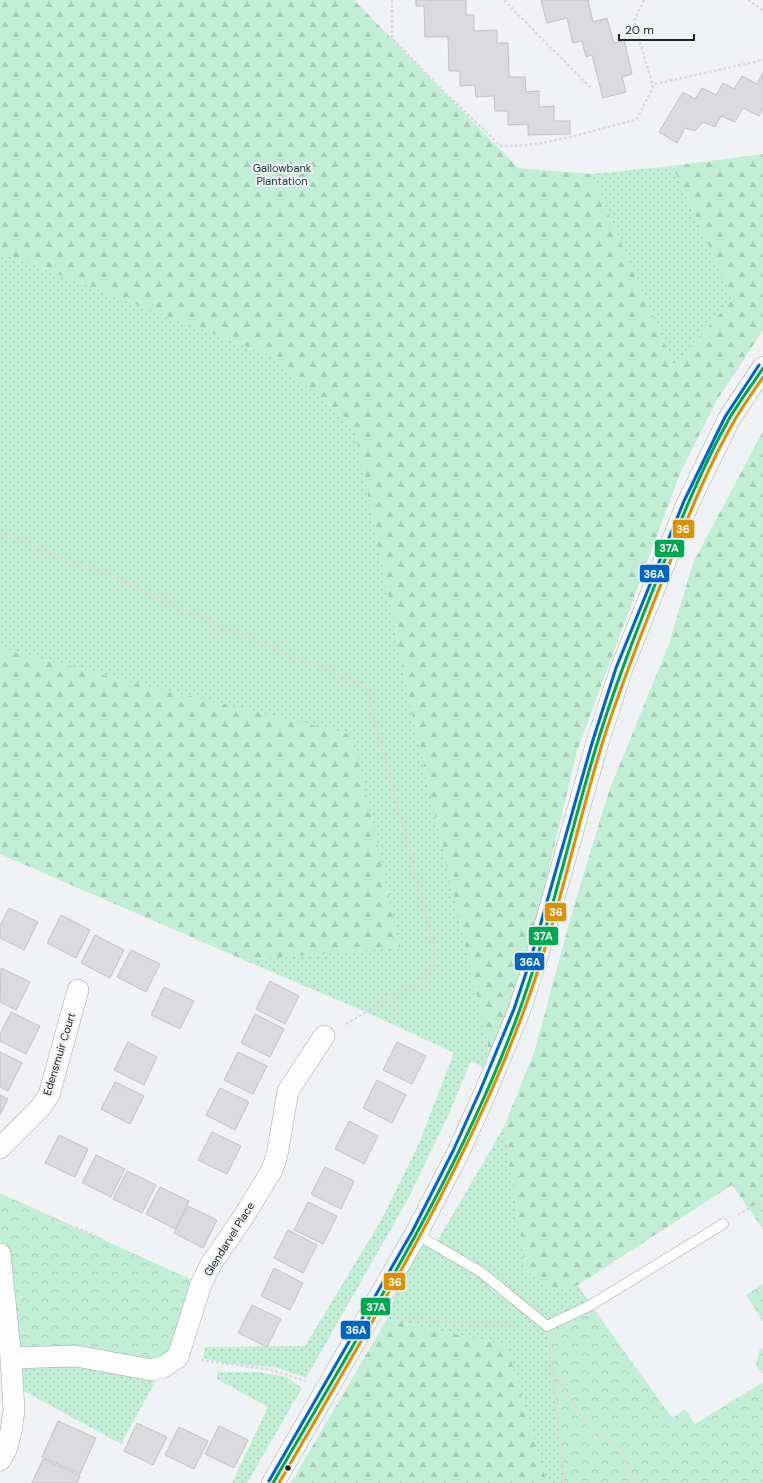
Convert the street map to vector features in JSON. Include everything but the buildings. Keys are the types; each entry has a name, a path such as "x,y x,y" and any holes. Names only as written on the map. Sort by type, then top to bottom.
{"street":[{"path":"273,1483 416,1234 458,1153 519,1011 549,919 597,744 624,663 688,503 728,420 763,368"},
{"name":"Edensmuir Court","path":"0,1148 40,1108 49,1095 78,990"},
{"name":"Glendarvel Place","path":"178,1357 201,1284 211,1264 244,1216 272,1170 277,1155 288,1091 324,1036"},
{"path":"0,1254 11,1358 14,1411 6,1450 0,1460"},
{"path":"11,1358 76,1356 152,1370 163,1368 178,1357"}],"lane":[{"path":"416,1234 481,1272 547,1326 591,1305 723,1224"}],"path":[{"path":"392,0 392,38 441,90 501,146 522,146 573,138 588,131 636,120 655,84 763,60"},
{"path":"504,0 591,88"},
{"path":"644,0 634,22 653,87"},
{"path":"748,0 763,10"},
{"path":"0,534 95,569 237,633 366,686 437,957 422,983 390,998 324,1036"},
{"path":"723,1224 763,1200"},
{"path":"76,1227 104,1240"},
{"path":"387,1319 547,1326 565,1483"},
{"path":"178,1357 272,1370 307,1382 303,1395 319,1403"},
{"path":"552,1371 594,1435 620,1445 635,1483"}],"green space":[{"name":"Gallowbank Plantation","path":"0,0 354,0 518,168 591,174 674,365 733,299 672,166 763,154 763,330 717,400 681,471 577,751 538,914 494,1072 413,718 354,426 271,356 0,252"},
{"path":"672,166 733,299 674,365 591,174"},
{"path":"0,252 271,356 354,426 413,718 494,1072 471,1061 447,1118 408,1199 306,1378 275,1367 230,1364 203,1358 205,1347 305,1346 382,1219 418,1146 454,1053 366,1012 244,960 400,947 119,679 0,648"},
{"path":"763,431 763,1200 749,1209 732,1185 578,1285 556,1291 526,1271 504,1127 535,1050 571,916 609,791 669,644 693,563"},
{"path":"0,648 119,679 353,735 400,947 244,960 0,854"},
{"path":"504,1127 526,1271 556,1291 578,1285 591,1305 547,1326 565,1483 547,1483 507,1346 387,1319 416,1234 435,1245"},
{"path":"0,1193 201,1284 163,1367 11,1358 0,1254"},
{"path":"763,1200 763,1230 749,1209"},
{"path":"763,1284 763,1322 746,1295"},
{"path":"591,1305 672,1418 685,1409 695,1424 763,1382 763,1483 565,1483 547,1326"},
{"path":"387,1319 507,1346 547,1483 291,1483"},
{"path":"763,1348 763,1374 756,1365 759,1351"},
{"path":"11,1358 163,1367 121,1444 13,1385"},
{"path":"218,1372 259,1372 286,1377 302,1388 247,1483 232,1483 268,1407 217,1379"}],"transit line":[{"name":"36A","path":"269,1481 412,1232 453,1151 480,1091 514,1009 531,958 592,743 616,668 684,501 725,417 759,365"},
{"name":"37A","path":"273,1483 374,1310 439,1192 496,1071 531,976 597,744 610,703 633,642 681,520 708,459 729,419 763,368"},
{"name":"36","path":"279,1483 411,1253 471,1135 498,1075 535,980 602,744 630,664 677,543 703,482 722,442 763,377"}]}
